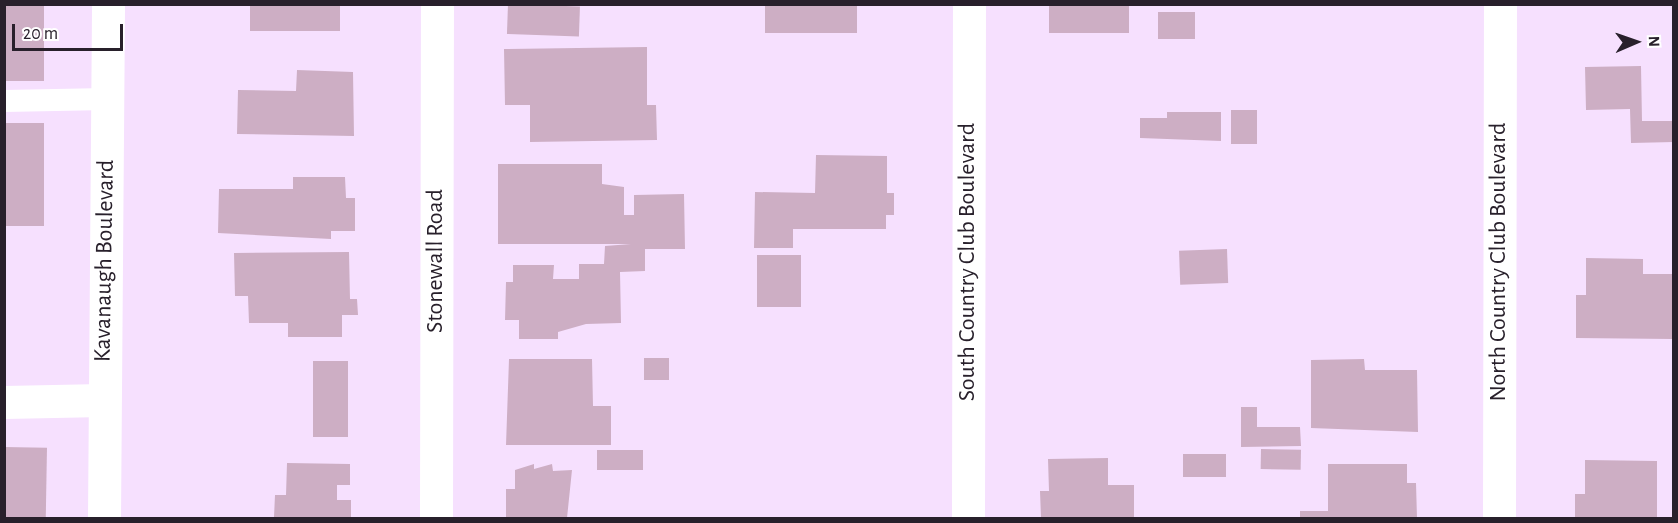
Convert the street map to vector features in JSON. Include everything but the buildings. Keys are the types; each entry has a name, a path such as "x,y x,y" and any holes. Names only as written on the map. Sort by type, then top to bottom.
{"street":[{"name":"Kavanaugh Boulevard","path":"104,519 103,400 108,4"},
{"name":"Stonewall Road","path":"436,4 436,519"},
{"name":"South Country Club Boulevard","path":"968,519 969,4"},
{"name":"North Country Club Boulevard","path":"1499,519 1500,4"},
{"path":"4,402 103,400"}],"lane":[{"path":"4,101 108,99"}]}
